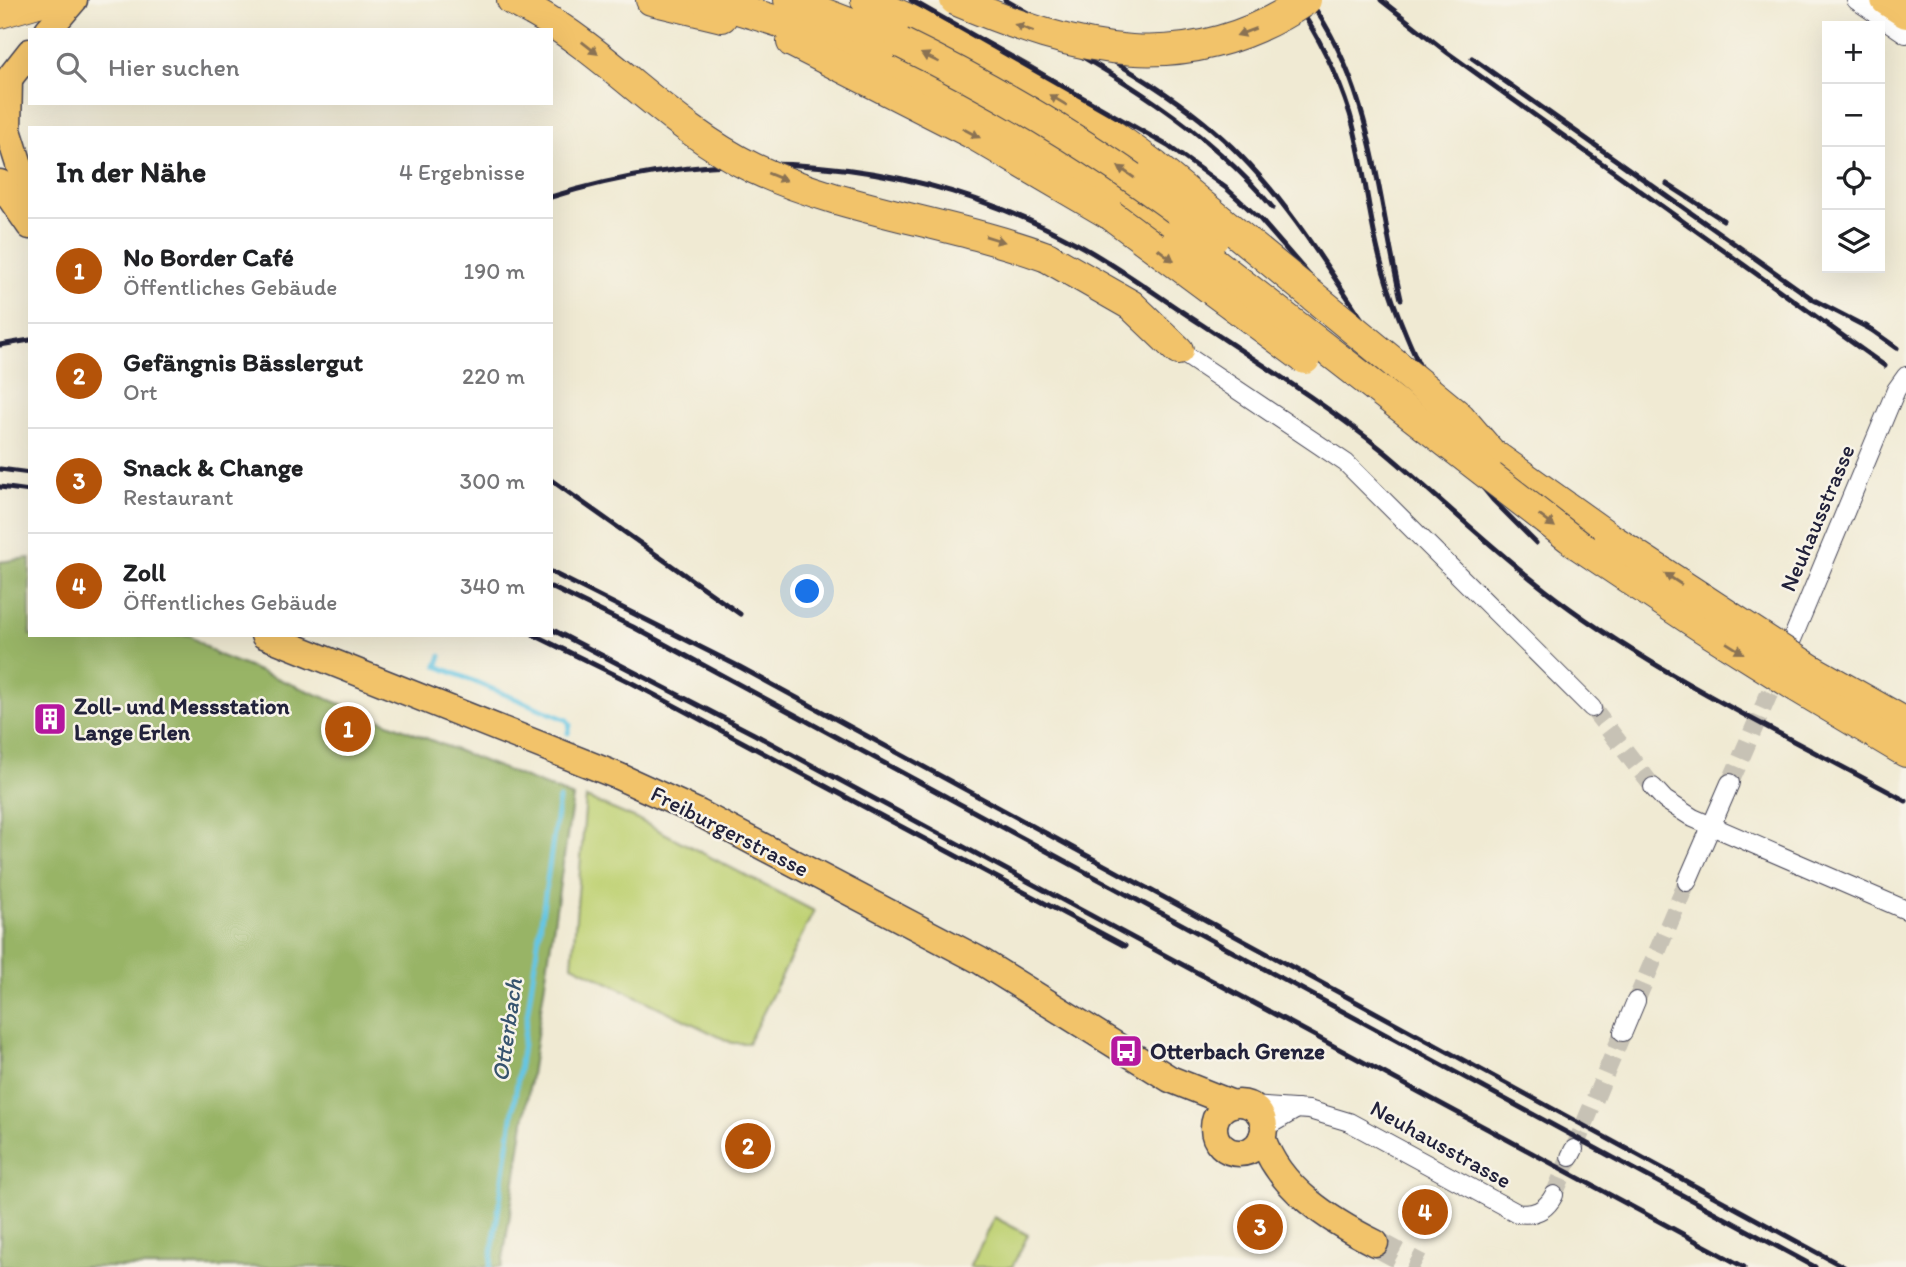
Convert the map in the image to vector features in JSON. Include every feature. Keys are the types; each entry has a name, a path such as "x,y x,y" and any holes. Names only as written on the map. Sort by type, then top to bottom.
{"highway":[{"path":"0,13 45,0"},
{"path":"512,0 570,33 667,112 753,167 852,202 997,239 1047,257 1131,304 1178,350"},
{"path":"651,0 756,27 802,47 843,71 971,133 1090,201 1412,439 1458,468 1492,466"},
{"path":"704,0 784,24 893,64 1012,124 1168,227 1492,466 1812,670 1906,723"},
{"path":"789,0 901,43 967,75 1091,148 1153,191 1492,466 1580,546 1689,619 1906,752"},
{"path":"866,0 998,66 1056,99 1133,149 1460,416 1492,466"},
{"path":"955,0 1056,39 1101,48 1150,52 1195,47 1224,40 1263,25 1306,0"},
{"path":"1886,0 1906,13"}],"main road":[{"path":"50,28 74,0"},
{"path":"28,55 4,85 8,130 28,193"},
{"path":"0,183 28,223"},
{"name":"Freiburgerstrasse","path":"269,637 618,776 699,813 979,960 1251,1126 1274,1176 1289,1183 1371,1251"},
{"name":"Freiburgerstrasse","path":"1170,1079 1215,1124 1216,1138 1223,1147 1233,1152 1251,1126"},
{"path":"1215,1124 1223,1110 1251,1126"}],"street":[{"path":"1856,0 1906,34"},
{"path":"1178,350 1323,445 1357,472 1592,708"},
{"name":"Neuhausstrasse","path":"1775,680 1896,390 1906,376"},
{"path":"1784,659 1831,692 1906,736"},
{"path":"1687,882 1730,783"},
{"path":"1653,787 1676,809 1906,910"},
{"path":"1623,1032 1636,1001"},
{"path":"1251,1126 1297,1109"},
{"name":"Neuhausstrasse","path":"1251,1126 1297,1109 1332,1115 1364,1128 1517,1213 1529,1214 1541,1210 1554,1195"}],"green space":[{"path":"28,558 28,637 192,637 216,654 573,797 502,1267 0,1267 0,562"},
{"path":"586,798 641,821 814,911 748,1043 732,1043 572,965"},
{"path":"994,1217 1028,1235 1012,1267 970,1267"}],"waterway":[{"name":"Otterbach","path":"441,656 437,666 567,720 570,725 568,733"},
{"name":"Otterbach","path":"490,1267 559,799"}],"tunnel":[{"path":"1730,783 1775,680"},
{"path":"1592,708 1653,787"},
{"path":"1636,1001 1687,882"},
{"path":"1574,1149 1623,1032"},
{"path":"1554,1195 1570,1157"},
{"path":"1375,1243 1420,1267"}],"railway":[{"path":"911,0 1168,146 1226,188 1261,220 1335,305 1393,365 1435,429 1493,500 1536,543"},
{"path":"982,0 1100,67 1174,116 1242,174 1273,208"},
{"path":"1005,0 1129,70 1159,89 1215,132 1241,156 1276,196 1368,328"},
{"path":"1294,0 1326,55 1345,99 1355,133 1378,251 1389,290 1446,423"},
{"path":"1309,0 1330,34 1360,106 1401,299"},
{"path":"1381,0 1448,53 1885,366"},
{"path":"1472,58 1814,300 1872,330"},
{"path":"553,196 618,180 685,169 752,164 819,167 885,176 951,191 1015,214 1109,263 1318,402 1386,453 1535,582 1598,628 1728,706 1906,801"},
{"path":"1667,184 1723,220"},
{"path":"1866,326 1897,348"},
{"path":"0,345 28,340"},
{"path":"0,469 28,473"},
{"path":"553,481 740,614"},
{"path":"0,487 28,491"},
{"path":"553,573 740,667 1844,1267"},
{"path":"553,588 633,627 1815,1267"},
{"path":"553,630 754,734 1744,1267"},
{"path":"538,637 634,684 1125,946"}],"place":[{"name":"Zoll- und Messstation Lange Erlen","path":"50,719"},
{"name":"No Border Café","path":"348,729"},
{"name":"Otterbach Grenze","path":"1126,1051"},
{"name":"Gefängnis Bässlergut","path":"748,1146"},
{"name":"Zoll","path":"1425,1212"},
{"name":"Snack & Change","path":"1260,1227"}]}
